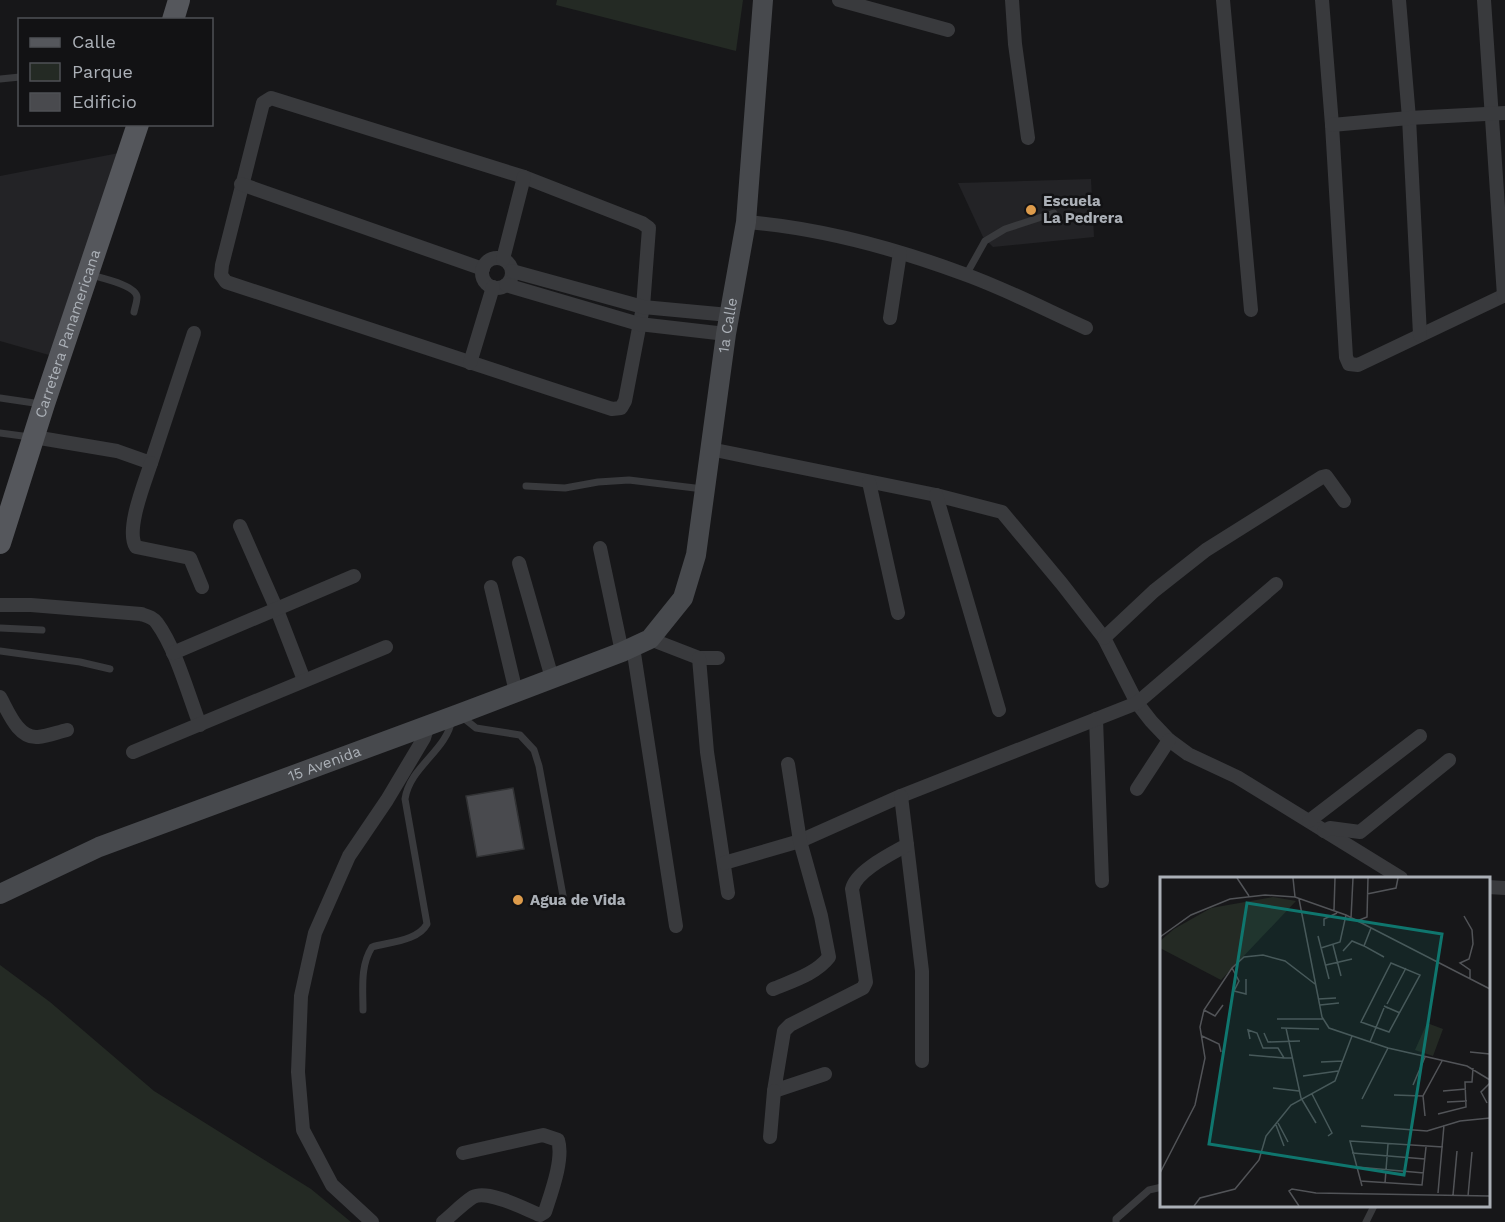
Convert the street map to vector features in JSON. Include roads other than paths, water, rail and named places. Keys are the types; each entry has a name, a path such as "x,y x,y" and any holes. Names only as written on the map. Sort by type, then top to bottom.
{"main road":[{"path":"174,18 179,0"},
{"name":"Carretera Panamericana","path":"1,536 137,126"}],"street":[{"name":"1a Calle","path":"635,646 683,598 696,555 727,324 746,222 763,0"},
{"path":"839,0 948,30"},
{"path":"1012,0 1015,44 1028,138"},
{"path":"1223,0 1251,310"},
{"path":"1322,0 1346,357 1349,364 1358,365 1504,296 1498,114 1484,0"},
{"path":"1399,0 1409,118 1420,335"},
{"path":"271,98 524,177 642,223 649,228 643,307 625,401 621,408 612,410 226,282 221,275 241,184 263,103 271,98"},
{"path":"1332,125 1409,118 1498,114"},
{"path":"503,259 524,177"},
{"path":"241,184 483,269"},
{"path":"746,222 784,225 867,242 966,274 1086,328"},
{"path":"890,318 900,253"},
{"path":"470,363 500,286 512,276 507,262 503,259 493,259 483,269 484,278 500,286 639,324 727,324"},
{"path":"512,271 643,307 727,324"},
{"path":"194,333 151,463 133,527 132,541 136,547 190,558 201,588"},
{"path":"34,437 117,451 151,463"},
{"path":"710,449 868,483 936,495 994,509 1006,515 1104,638 1137,703 1168,740 1188,754 1237,777 1398,877"},
{"path":"1104,638 1154,591 1206,550 1318,479 1326,476 1344,501"},
{"path":"868,483 898,613"},
{"path":"936,495 999,710"},
{"path":"240,526 277,610 304,680"},
{"path":"600,548 635,646 676,926"},
{"path":"519,563 552,678"},
{"path":"173,653 354,576"},
{"path":"724,863 800,841 901,796 1137,703 1276,584"},
{"path":"491,587 516,692"},
{"path":"0,605 31,605 141,614 157,621 173,653 200,725"},
{"path":"635,646 699,658 718,658"},
{"name":"15 Avenida","path":"0,894 99,847 635,646"},
{"path":"133,752 386,647"},
{"path":"699,658 707,752 729,893"},
{"path":"0,697 15,724 31,737 67,730"},
{"path":"1096,719 1102,881"},
{"path":"372,1222 332,1185 303,1130 298,1072 301,996 315,933 349,856 393,790 424,738 428,725"},
{"path":"1310,821 1420,736"},
{"path":"1137,789 1168,740"},
{"path":"1324,831 1330,828 1360,832 1449,760"},
{"path":"773,989 806,975 829,957 821,916 800,841 788,764"},
{"path":"901,796 922,971 922,1061"},
{"path":"770,1137 774,1091 784,1031 790,1025 863,988 867,976 852,889 854,881 862,873 907,844"},
{"path":"1490,887 1505,888"},
{"path":"774,1091 825,1074"},
{"path":"443,1222 473,1197 481,1194 540,1215 543,1214 559,1159 560,1146 558,1140 543,1136 463,1153"}],"lane":[{"path":"0,79 18,76"},
{"path":"966,274 985,241 1005,229 1054,213"},
{"path":"88,274 128,287 135,292 137,298 134,312"},
{"path":"0,398 44,404"},
{"path":"0,433 34,437"},
{"path":"526,486 565,488 598,482 629,480 705,489"},
{"path":"0,628 42,630"},
{"path":"0,651 80,662 110,669"},
{"path":"363,1010 363,973 366,957 372,947 415,936 423,931 427,924 405,799 406,789 447,736 456,715 476,728 519,735 534,750 564,901"},
{"path":"1116,1222 1116,1219 1149,1190 1160,1187"},
{"path":"1366,1222 1374,1207"}],"place":[{"name":"Escuela La Pedrera","path":"1031,210"},
{"name":"Agua de Vida","path":"518,900"}]}
